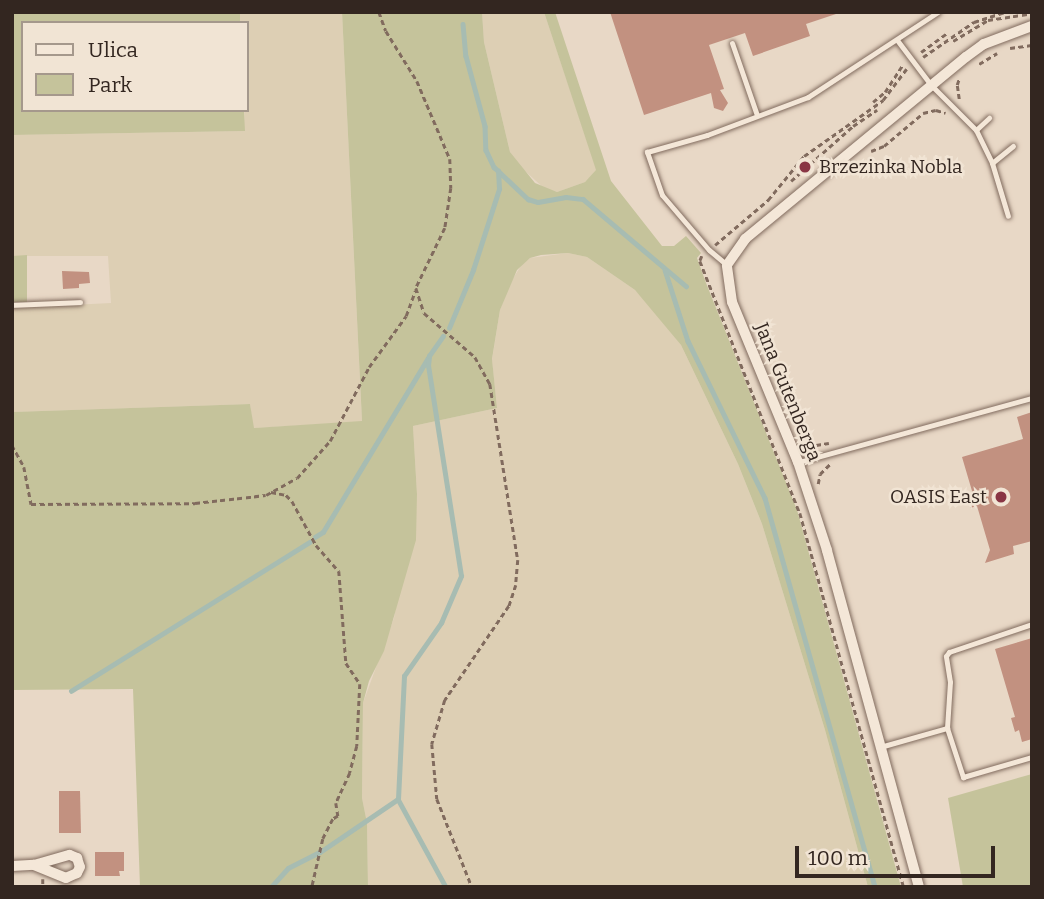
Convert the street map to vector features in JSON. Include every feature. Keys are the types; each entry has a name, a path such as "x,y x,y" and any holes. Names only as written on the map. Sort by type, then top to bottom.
{"street":[{"path":"727,265 745,239 984,44 1032,26"},
{"path":"1010,34 1032,35"},
{"name":"Jana Gutenberga","path":"727,265 732,302 798,462 827,550 919,887"},
{"path":"12,866 34,865"}],"lane":[{"path":"727,265 709,250 662,195 648,152 707,135 808,97 938,12"},
{"path":"897,40 932,85 976,130 992,163 1008,216"},
{"path":"733,43 757,115"},
{"path":"976,130 989,118"},
{"path":"992,163 1013,146"},
{"path":"12,305 80,302"},
{"path":"798,462 1032,398"},
{"path":"1032,624 949,652 946,656 950,682 947,728 963,776 1032,757"},
{"path":"880,747 947,728"}],"path":[{"path":"271,492 297,478 330,441 369,366 406,316 416,288 445,228 451,188 450,159 418,80 386,31 379,12"},
{"path":"904,887 800,513 700,261 709,250 768,200 804,156 883,100 900,74 974,22 1005,12"},
{"path":"953,41 988,20 1032,14"},
{"path":"921,52 947,33"},
{"path":"1007,49 1032,45"},
{"path":"970,71 999,52"},
{"path":"873,102 885,92 903,64"},
{"path":"961,77 957,92 964,104"},
{"path":"790,181 853,125 877,110"},
{"path":"867,152 884,146 928,111 939,111 950,117"},
{"path":"416,288 425,313 475,357 490,384 518,560 516,585 509,606 445,700 432,744 438,799 472,887"},
{"path":"810,444 835,442"},
{"path":"12,444 24,467 31,504 195,503 271,492 286,495 292,501 316,545 339,571 346,663 360,684 357,746 350,773 336,803 339,814 323,839 313,887"},
{"path":"818,485 825,468 843,458"}],"shaded area":[{"path":"240,12 342,12 362,422 253,428 250,404 12,412 12,308 111,303 108,256 12,256 12,135 244,131 245,112 248,112 248,21 240,21"},
{"path":"482,12 544,12 597,171 585,182 557,192 545,189 516,163 510,152 484,42"},
{"path":"568,253 587,257 635,290 658,314 681,345 738,464 762,524 825,730 868,887 368,887 367,823 362,798 363,703 394,618 417,494 413,426 497,408 492,360 500,310 509,285 522,264 530,258"}],"green space":[{"path":"12,12 240,12 240,21 21,21 21,112 244,112 245,131 12,135"},
{"path":"342,12 482,12 484,42 510,152 535,183 557,192 585,182 596,170 544,12 555,12 611,181 662,246 674,246 686,236 701,253 697,258 706,283 797,510 901,887 868,887 825,730 762,524 738,464 681,345 635,290 587,257 568,253 541,255 530,258 517,270 500,310 492,359 497,408 413,426 417,494 416,540 384,651 369,681 363,703 362,798 367,823 368,887 140,887 133,689 12,690 12,412 250,404 254,428 362,421"},
{"path":"27,255 27,302 12,302 12,256"},
{"path":"1032,774 1032,887 963,887 948,798"}],"building":[{"path":"610,12 836,14 806,24 810,36 753,56 745,33 709,45 724,89 720,90 728,103 723,111 714,108 711,93 644,115"},
{"path":"62,271 89,272 90,283 79,284 79,288 63,289"},
{"name":"OASIS East","path":"1032,412 1032,541 1013,546 1014,554 985,563 990,550 977,506 970,508 972,491 962,457 1023,439 1017,417"},
{"path":"1032,638 1032,739 1022,742 1019,730 1015,732 1011,718 1015,717 995,649"},
{"path":"59,791 80,791 81,833 59,833"},
{"path":"95,852 124,852 124,871 119,871 120,876 95,876"}],"waterway":[{"path":"463,24 466,56 485,126 486,150 494,167 528,199 538,202 566,197 583,199 686,286"},
{"path":"449,328 473,270 499,189 498,171"},
{"path":"665,270 688,341 765,498 875,887"},
{"path":"271,887 288,868 320,852 398,799 404,676 441,623 461,576 428,366 429,356 443,336"},
{"path":"315,537 323,532 428,358"},
{"path":"71,691 309,542"},
{"path":"398,799 446,887"}],"place":[{"name":"Brzezinka Nobla","path":"805,167"},
{"name":"OASIS East","path":"1001,497"}]}
